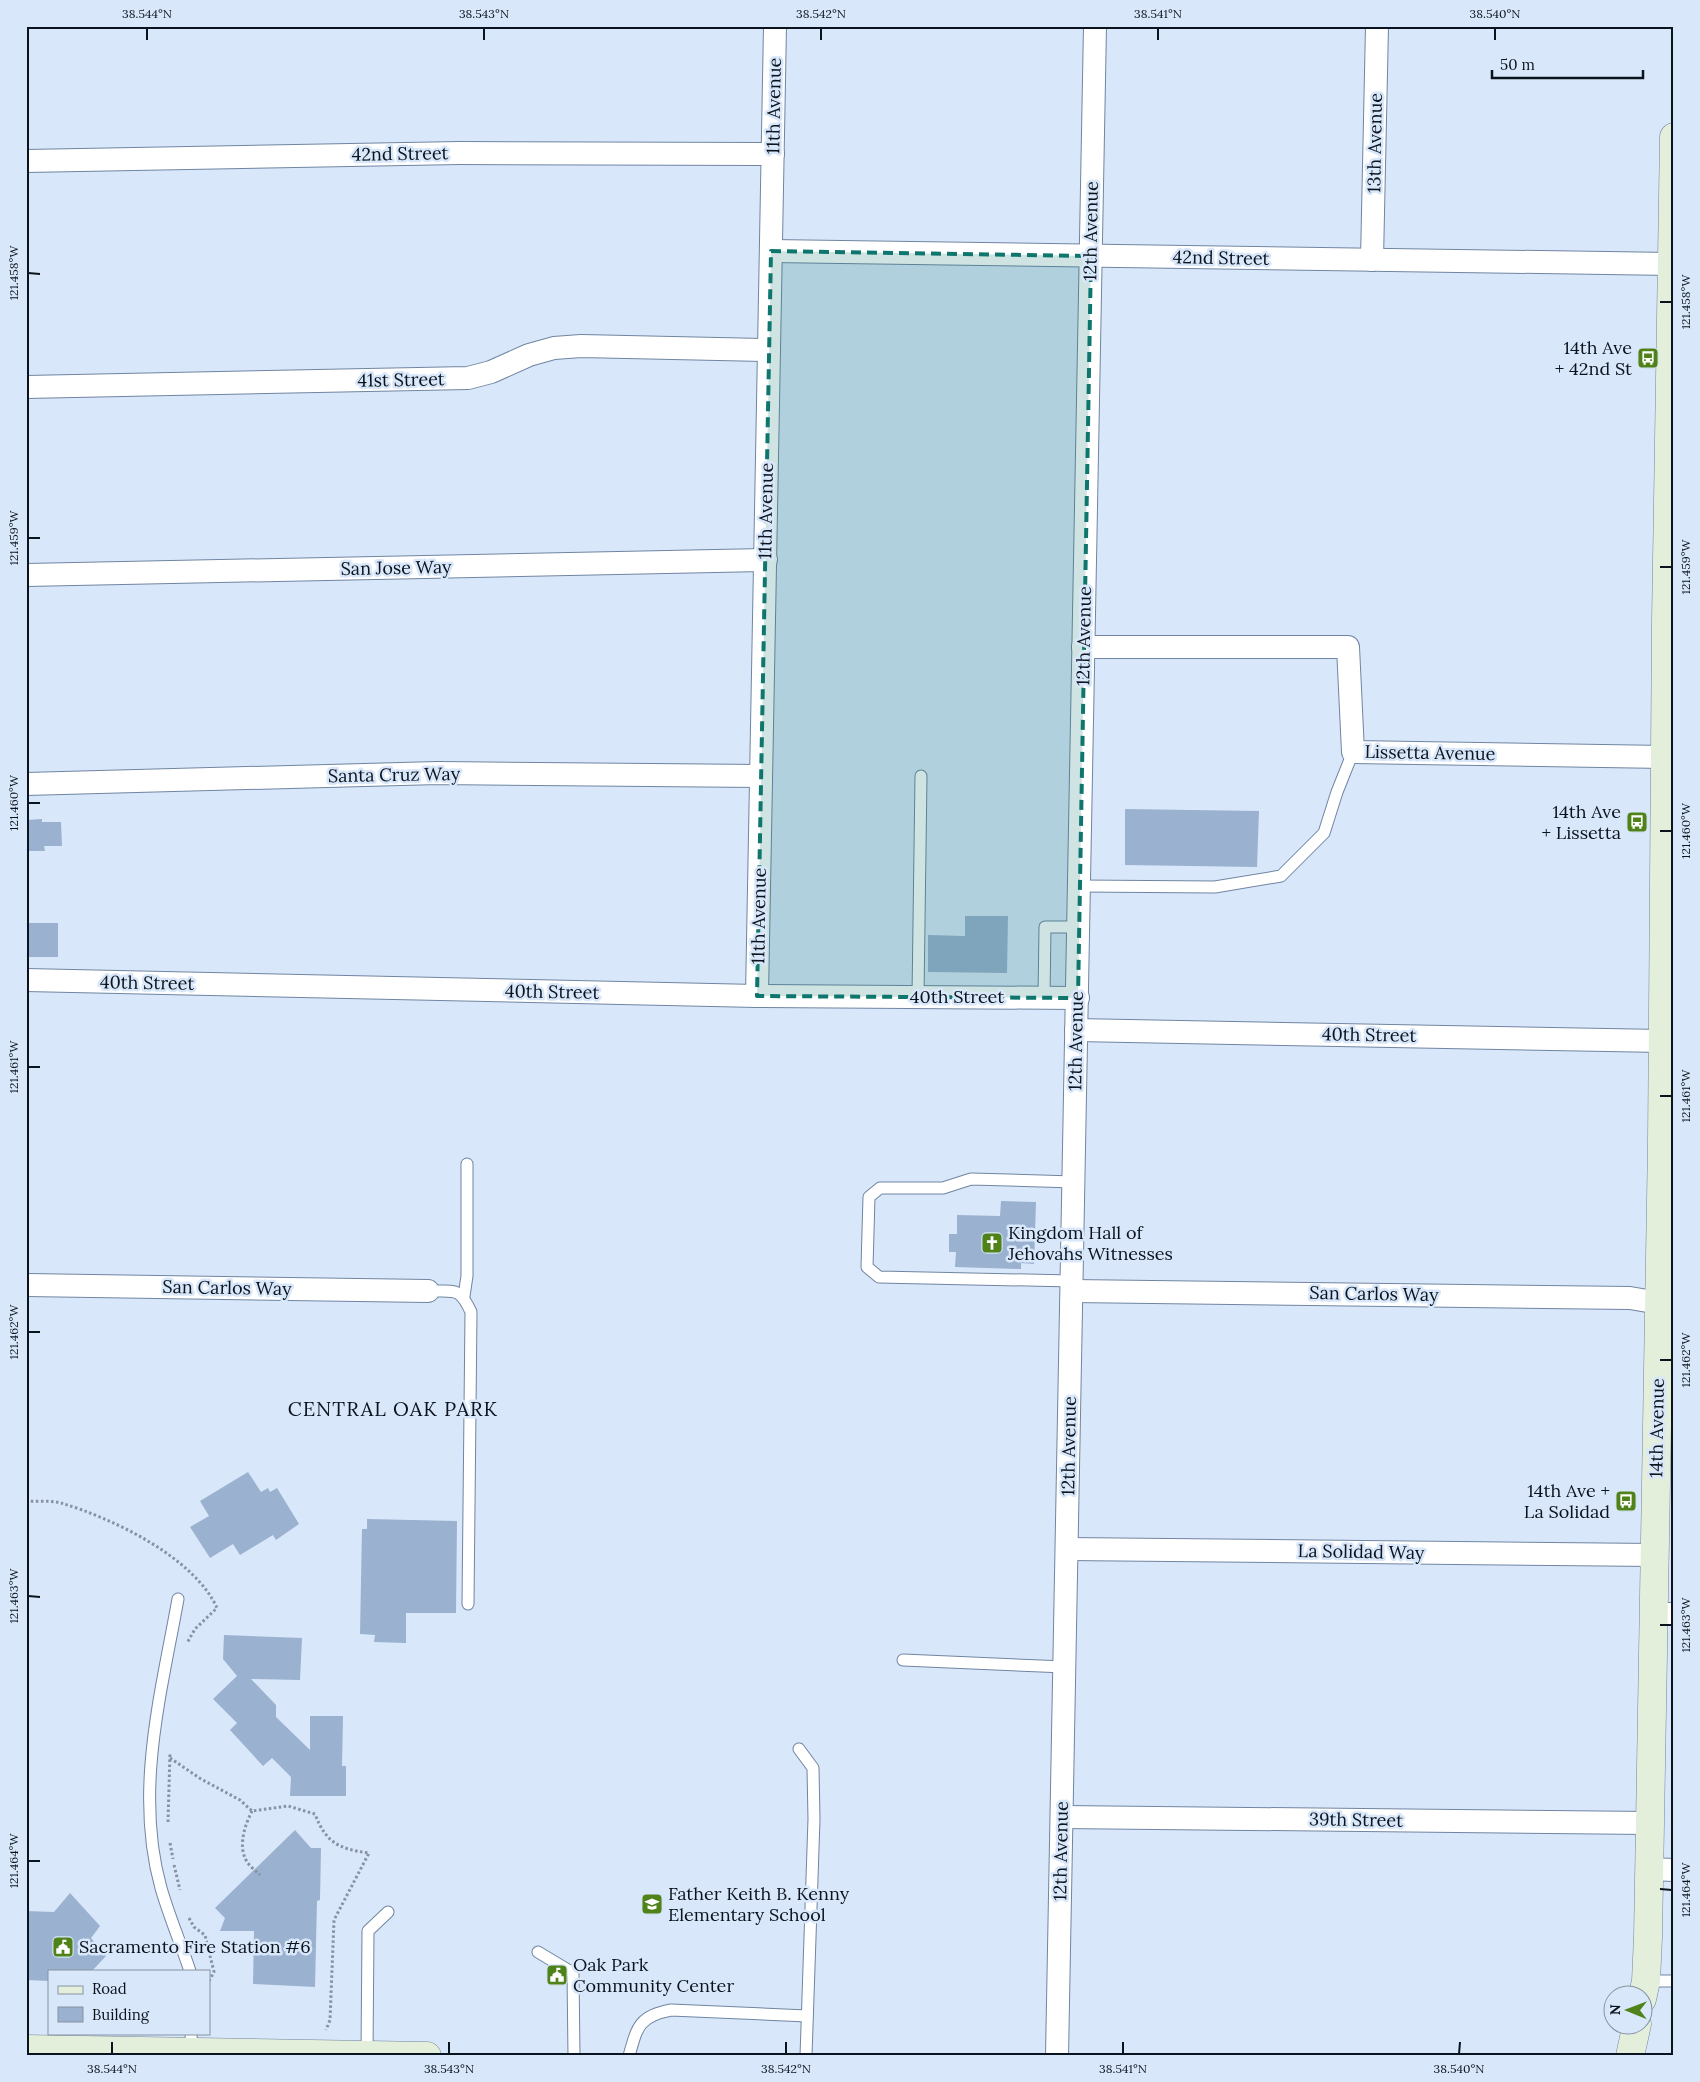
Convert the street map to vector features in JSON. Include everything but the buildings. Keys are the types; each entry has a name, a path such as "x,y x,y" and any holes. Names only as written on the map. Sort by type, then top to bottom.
{"street":[{"name":"11th Avenue","path":"757,996 775,26"},
{"name":"12th Avenue","path":"1058,2056 1095,26"},
{"name":"13th Avenue","path":"1372,260 1377,26"},
{"name":"14th Avenue","path":"1645,1984 1662,1870 1650,1823 1664,1614 1655,1555 1666,1307 1668,1143 1662,1041 1669,878 1665,757 1670,598 1674,137"},
{"name":"42nd Street","path":"26,160 460,153 773,154"},
{"name":"42nd Street","path":"771,252 1672,264"},
{"name":"41st Street","path":"26,387 468,378 491,372 529,355 554,348 581,346 769,350"},
{"name":"San Jose Way","path":"26,575 766,560"},
{"name":"Lissetta Avenue","path":"1084,647 1348,647 1354,752 1665,757"},
{"name":"Santa Cruz Way","path":"26,784 438,773 762,776"},
{"name":"40th Street","path":"26,980 757,996 1078,998"},
{"name":"40th Street","path":"1076,1030 1662,1041"},
{"name":"San Carlos Way","path":"26,1285 428,1291"},
{"name":"San Carlos Way","path":"1072,1286 1630,1298 1666,1307"},
{"name":"La Solidad Way","path":"1067,1549 1655,1555"},
{"name":"39th Street","path":"1062,1817 1650,1823"},
{"path":"1630,2056 1636,2034"},
{"path":"26,2049 124,2054 192,2043 428,2056"}],"lane":[{"path":"1080,886 1215,887 1281,876 1324,833 1337,792 1354,752"},
{"path":"918,996 921,776"},
{"path":"1044,997 1045,927 1079,927"},
{"path":"467,1164 467,1276 464,1296 471,1312 468,1604"},
{"path":"1072,1286 879,1277 868,1267 869,1197 880,1188 943,1188 971,1179 1074,1182"},
{"path":"428,1291 456,1292 464,1296"},
{"path":"178,1599 154,1734 149,1797 152,1840 161,1888 190,1970"},
{"path":"903,1660 1065,1666"},
{"path":"799,1749 813,1768 814,1819 806,2056"},
{"path":"367,2054 368,1931 388,1912"},
{"path":"538,1952 573,1973 574,2056"},
{"path":"1652,1988 1674,1981"},
{"path":"629,2056 637,2028 655,2013 671,2010 807,2016"}],"path":[{"path":"170,1758 201,1779 240,1800 252,1811"},
{"path":"252,1811 288,1806 314,1814 319,1826 331,1842 350,1851 369,1853 334,1920 330,2020 326,2030"},
{"path":"252,1811 244,1827 243,1846 246,1860 260,1875"}],"highlighted area":[{"path":"771,251 1091,256 1078,998 757,996"}],"place":[{"name":"14th Ave + 42nd St","path":"1648,358"},
{"name":"14th Ave + Lissetta","path":"1637,822"},
{"name":"Kingdom Hall of Jehovahs Witnesses","path":"992,1243"},
{"name":"14th Ave + La Solidad","path":"1626,1501"},
{"name":"Father Keith B. Kenny Elementary School","path":"652,1904"},
{"name":"Sacramento Fire Station #6","path":"63,1947"},
{"name":"Oak Park Community Center","path":"557,1975"}],"district":[{"name":"CENTRAL OAK PARK","path":"393,1409"}]}
